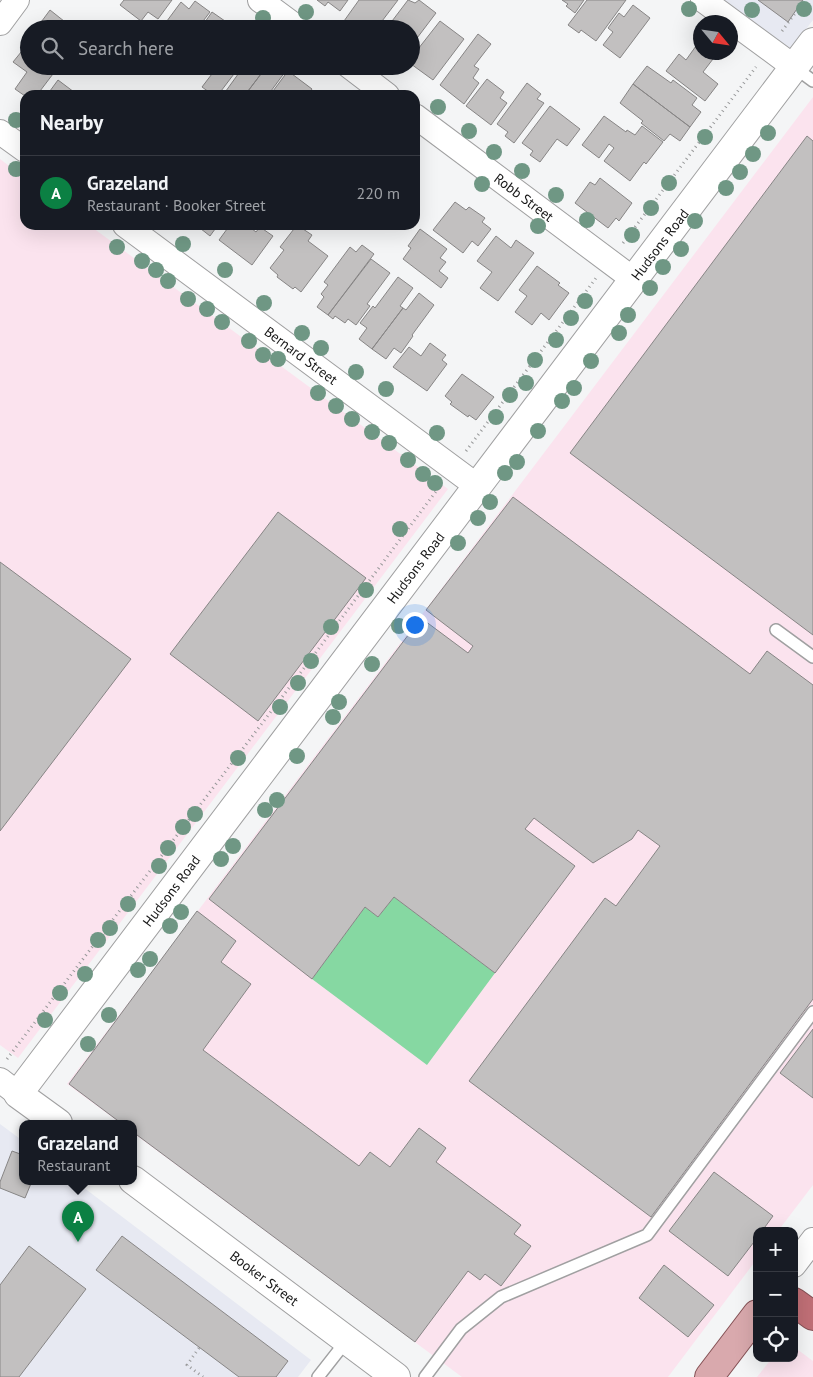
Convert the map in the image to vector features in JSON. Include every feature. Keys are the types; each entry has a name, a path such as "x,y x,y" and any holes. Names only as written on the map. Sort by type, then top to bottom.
{"highway":[{"path":"798,1305 813,1316"}],"main road":[{"path":"709,1377 755,1317"}],"street":[{"path":"260,0 287,20"},
{"path":"703,0 803,74"},
{"name":"Hudsons Road","path":"8,1079 477,486 633,279 803,74 813,42"},
{"path":"361,75 380,90"},
{"name":"Robb Street","path":"420,120 633,279"},
{"path":"0,132 20,146"},
{"name":"Bernard Street","path":"132,230 477,486"},
{"path":"8,1079 55,1120"},
{"name":"Booker Street","path":"137,1183 396,1377"},
{"path":"798,1260 813,1240"}],"lane":[{"path":"776,630 813,657"},
{"path":"425,1377 461,1329 501,1297 647,1235 813,1012"},
{"path":"318,1377 347,1340"}],"path":[{"path":"8,1079 314,654 805,0"},
{"path":"199,1348 187,1365 203,1377"}],"shaded area":[{"path":"717,0 813,0 813,20 789,51"},
{"path":"813,97 813,1185 781,1227 753,1227 753,1264 668,1377 462,1377 137,1136 137,1120 116,1120 67,1084"},
{"path":"0,159 20,174 20,230 96,230 448,489 18,1058 0,1045"},
{"path":"0,1124 19,1138 19,1185 80,1185 311,1360 298,1377 0,1377"},
{"path":"798,1350 813,1361 813,1377 757,1377 769,1362 798,1362"}],"green space":[{"path":"394,897 495,973 427,1065 312,979 365,907 378,917"}],"building":[{"path":"124,0 172,0 158,19 148,12 140,20 120,5"},
{"path":"317,0 348,0 340,11 328,2 325,6"},
{"path":"359,0 398,0 383,20 345,20"},
{"path":"408,0 415,3 419,0 436,13 420,34 420,20 393,20"},
{"path":"562,0 584,0 575,13"},
{"path":"587,0 626,0 596,41 581,30 579,33 568,25"},
{"path":"758,0 803,0 788,22"},
{"path":"195,1 210,12 204,20 168,20 181,2 189,9"},
{"path":"633,5 650,18 620,58 603,45 613,32 608,28 619,13 624,17"},
{"path":"50,10 63,20 43,20"},
{"path":"212,12 224,20 206,20"},
{"path":"440,21 464,39 433,80 420,71 420,47"},
{"path":"478,34 491,44 474,66 479,69 473,78 479,83 464,104 440,85"},
{"path":"693,50 693,60 712,60 703,72 718,84 705,101 666,71 679,54 686,60"},
{"path":"20,53 20,67 13,62"},
{"path":"647,66 671,83 673,80 697,98 692,105 701,112 690,127 633,84"},
{"path":"25,75 52,75 41,90 20,90 20,92 15,89"},
{"path":"211,75 233,75 222,90 206,90 202,87"},
{"path":"237,75 260,75 249,90 227,90"},
{"path":"260,75 283,75 272,90 249,90"},
{"path":"285,75 293,75 312,89 311,90 274,90"},
{"path":"487,79 504,92 500,98 507,103 491,125 466,106"},
{"path":"58,80 71,90 51,90"},
{"path":"527,83 541,94 537,99 544,103 514,143 505,136 508,132 497,124"},
{"path":"633,84 690,127 680,141 670,134 664,141 620,103"},
{"path":"550,106 580,129 567,146 557,139 540,162 530,155 533,151 522,143"},
{"path":"604,116 626,132 627,130 635,135 642,126 663,142 646,164 644,162 630,181 604,161 614,148 609,144 599,158 582,145"},
{"path":"807,136 813,141 813,635 570,453"},
{"path":"600,178 632,203 619,221 616,218 608,228 575,203 590,182 595,185"},
{"path":"455,202 466,210 469,207 485,218 482,222 491,229 478,246 472,241 463,253 433,230"},
{"path":"420,229 447,249 440,258 446,262 439,271 448,278 441,288 403,259 411,248 408,246"},
{"path":"202,230 214,230 210,236"},
{"path":"226,230 253,230 256,232 258,230 264,230 273,236 252,265 219,240"},
{"path":"293,230 304,230 312,235 308,241 328,256 301,292 295,287 293,289 277,277 278,275 270,268 284,250 280,247"},
{"path":"496,236 511,248 516,240 534,253 498,301 480,288 492,272 477,261"},
{"path":"362,245 374,254 328,315 317,307 324,297 321,294 328,285 324,282 350,247 356,252"},
{"path":"371,259 390,273 367,304 370,306 356,325 348,319 345,323 335,316 333,319 328,315"},
{"path":"537,266 560,283 558,285 569,293 549,320 541,313 532,325 515,312 527,296 519,290"},
{"path":"398,277 413,288 400,306 403,308 372,349 359,339 367,328 360,323 373,306 375,308"},
{"path":"419,293 434,305 401,353 394,348 386,359 372,349 403,308 406,310"},
{"path":"430,343 446,355 442,360 447,364 427,391 393,367 409,347 421,356"},
{"path":"462,374 494,397 476,420 469,415 468,417 450,404 452,402 445,396"},
{"path":"513,497 750,674 767,651 813,685 813,999 651,1217 469,1081 605,898 616,906 660,846 638,830 632,839 593,863 534,818 525,829 575,866 495,973 394,897 378,917 365,907 312,979 209,899 421,618 468,653 473,646 426,610"},
{"path":"278,512 366,578 258,721 170,654"},
{"path":"0,562 131,659 0,831"},
{"path":"197,911 236,941 221,962 251,984 203,1050 359,1166 370,1152 390,1167 419,1128 446,1148 436,1162 521,1225 514,1234 531,1246 501,1286 485,1274 480,1280 468,1271 415,1342 137,1135 137,1120 117,1120 69,1084"},
{"path":"813,1029 813,1098 780,1073"},
{"path":"12,1151 19,1154 19,1185 30,1185 25,1198 0,1188 0,1182"},
{"path":"714,1172 773,1216 765,1227 753,1227 753,1243 728,1276 669,1231"},
{"path":"122,1236 288,1361 276,1377 239,1377 96,1270"},
{"path":"29,1246 86,1289 19,1377 0,1377 0,1285"},
{"path":"664,1265 714,1305 688,1337 639,1298"}],"place":[{"name":"Grazeland","path":"78,1242"}]}
